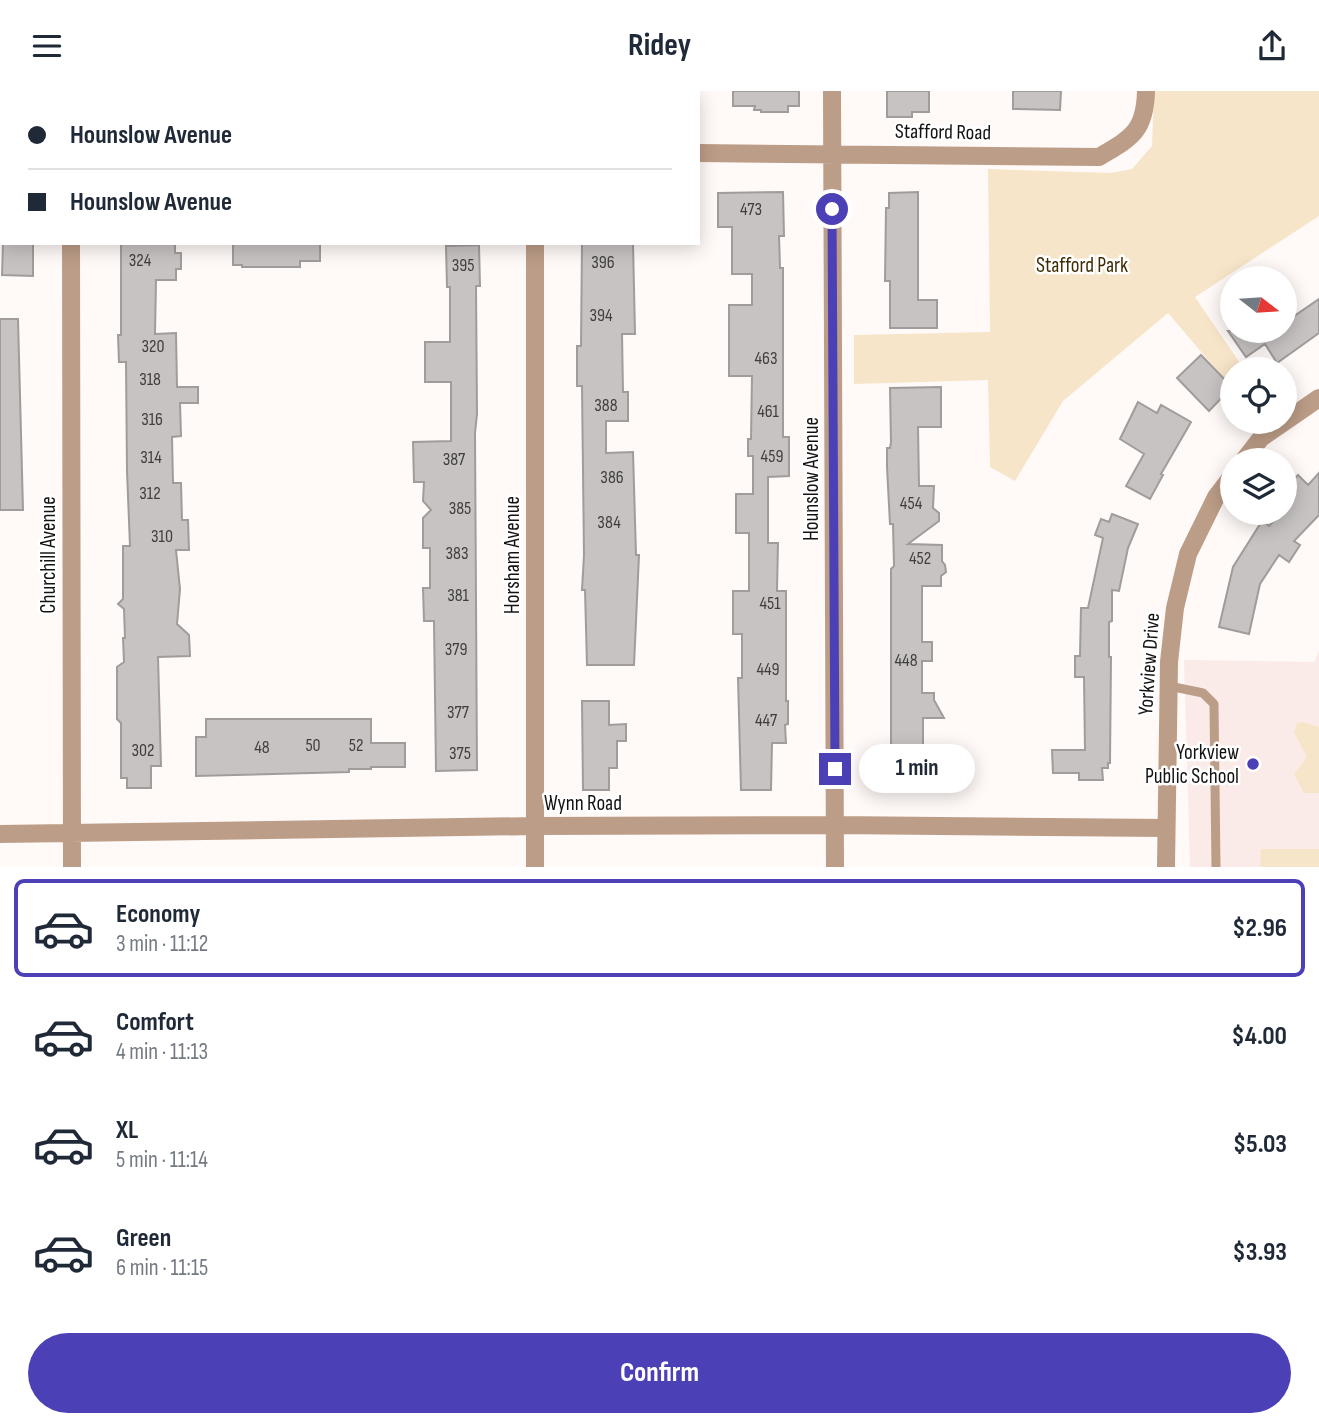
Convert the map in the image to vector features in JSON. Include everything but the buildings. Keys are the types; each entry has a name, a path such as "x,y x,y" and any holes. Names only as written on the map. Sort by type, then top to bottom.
{"street":[{"name":"Hounslow Avenue","path":"832,91 835,867"},
{"name":"Stafford Road","path":"700,153 1099,157 1131,139 1146,113 1146,91"},
{"name":"Churchill Avenue","path":"71,245 72,867"},
{"name":"Horsham Avenue","path":"535,245 535,867"},
{"path":"1253,448 1261,438 1319,398"},
{"name":"Yorkview Drive","path":"1166,867 1169,686 1175,608 1188,554 1220,492"},
{"name":"Wynn Road","path":"0,834 535,826 1166,828"}],"lane":[{"path":"1169,686 1203,693 1214,704 1216,867"}],"shaded area":[{"name":"Yorkview Public School","path":"1319,651 1319,867 1190,867 1184,660 1314,662"}],"green space":[{"name":"Stafford Park","path":"1154,91 1319,91 1319,216 1242,266 1220,266 1220,281 1195,297 1220,334 1220,343 1226,343 1236,357 1220,357 1220,374 1168,313 1063,401 1015,481 990,467 988,380 854,384 854,335 990,332 988,169 1111,173 1132,169 1152,146"},
{"path":"1297,723 1319,727 1319,793 1304,793 1294,774 1306,755 1294,732"},
{"path":"1261,849 1319,849 1319,867 1260,867"}],"place":[{"name":"Yorkview Public School","path":"1253,764"}],"route":[{"path":"832,209 835,769"}]}
